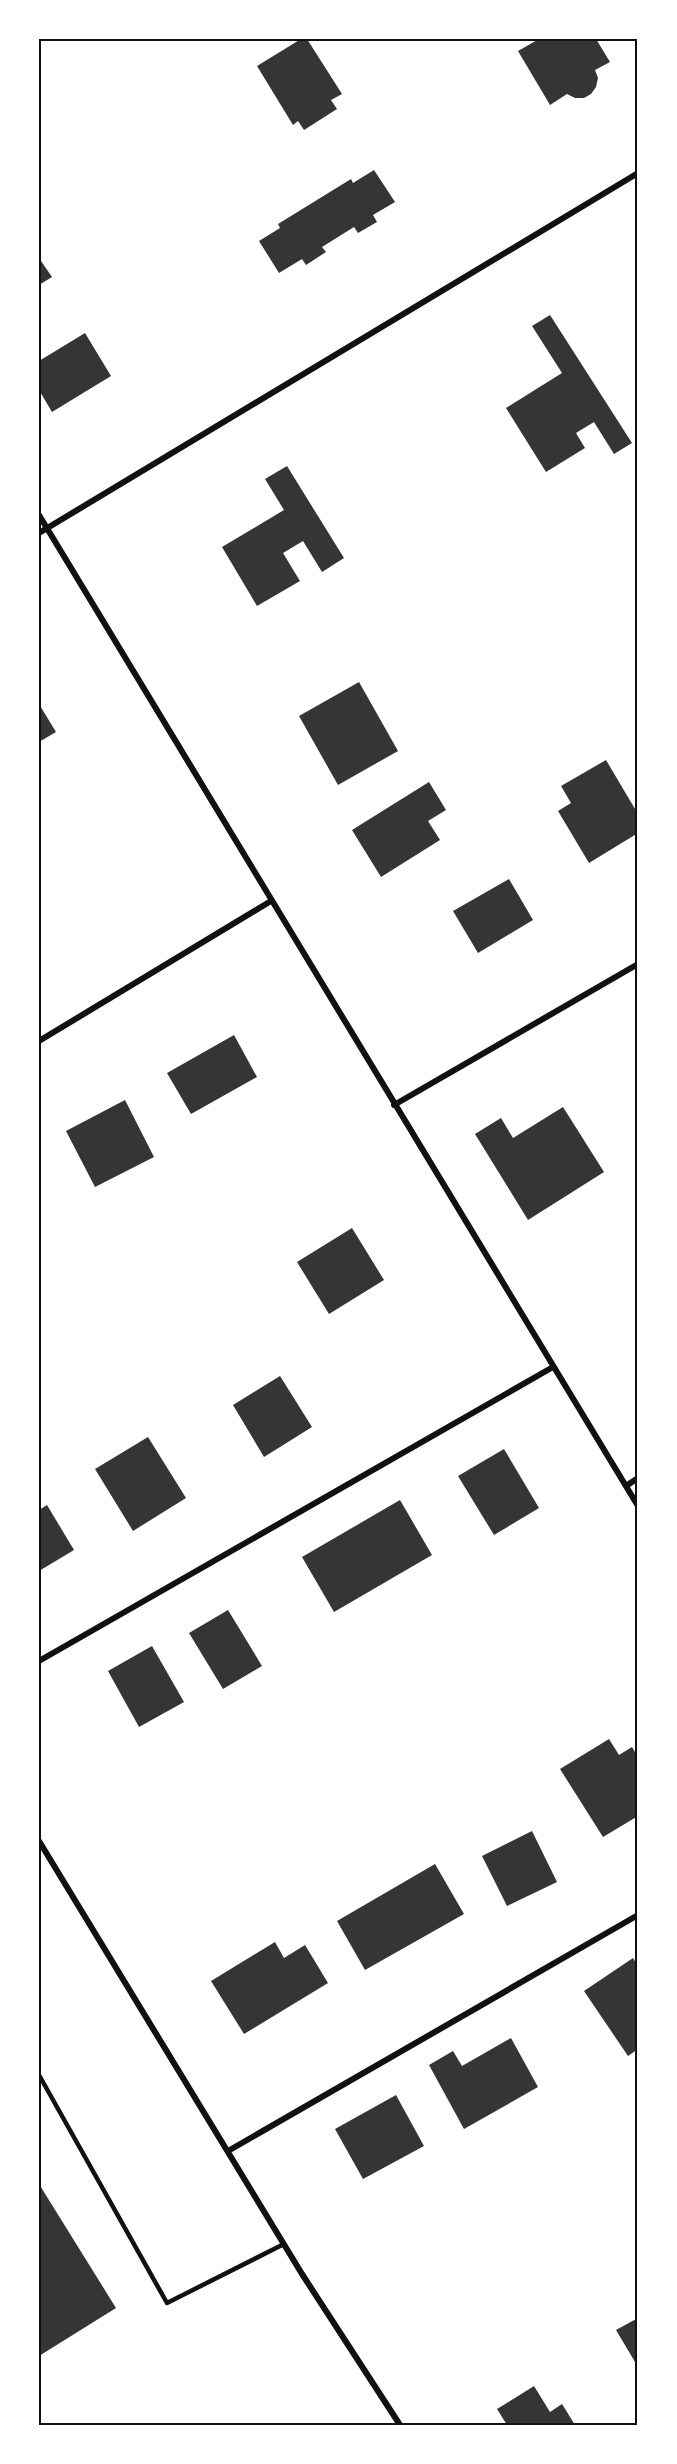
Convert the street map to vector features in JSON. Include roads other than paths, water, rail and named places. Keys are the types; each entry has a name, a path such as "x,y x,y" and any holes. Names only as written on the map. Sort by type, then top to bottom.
{"street":[{"path":"39,533 638,173"},
{"path":"39,515 638,1506"},
{"path":"39,1041 271,901"},
{"path":"394,1104 638,964"},
{"path":"39,1661 553,1367"},
{"path":"626,1486 638,1478"},
{"path":"39,1841 284,2244 400,2425"},
{"path":"228,2151 638,1915"}],"lane":[{"path":"39,2075 167,2303 284,2244"}]}
